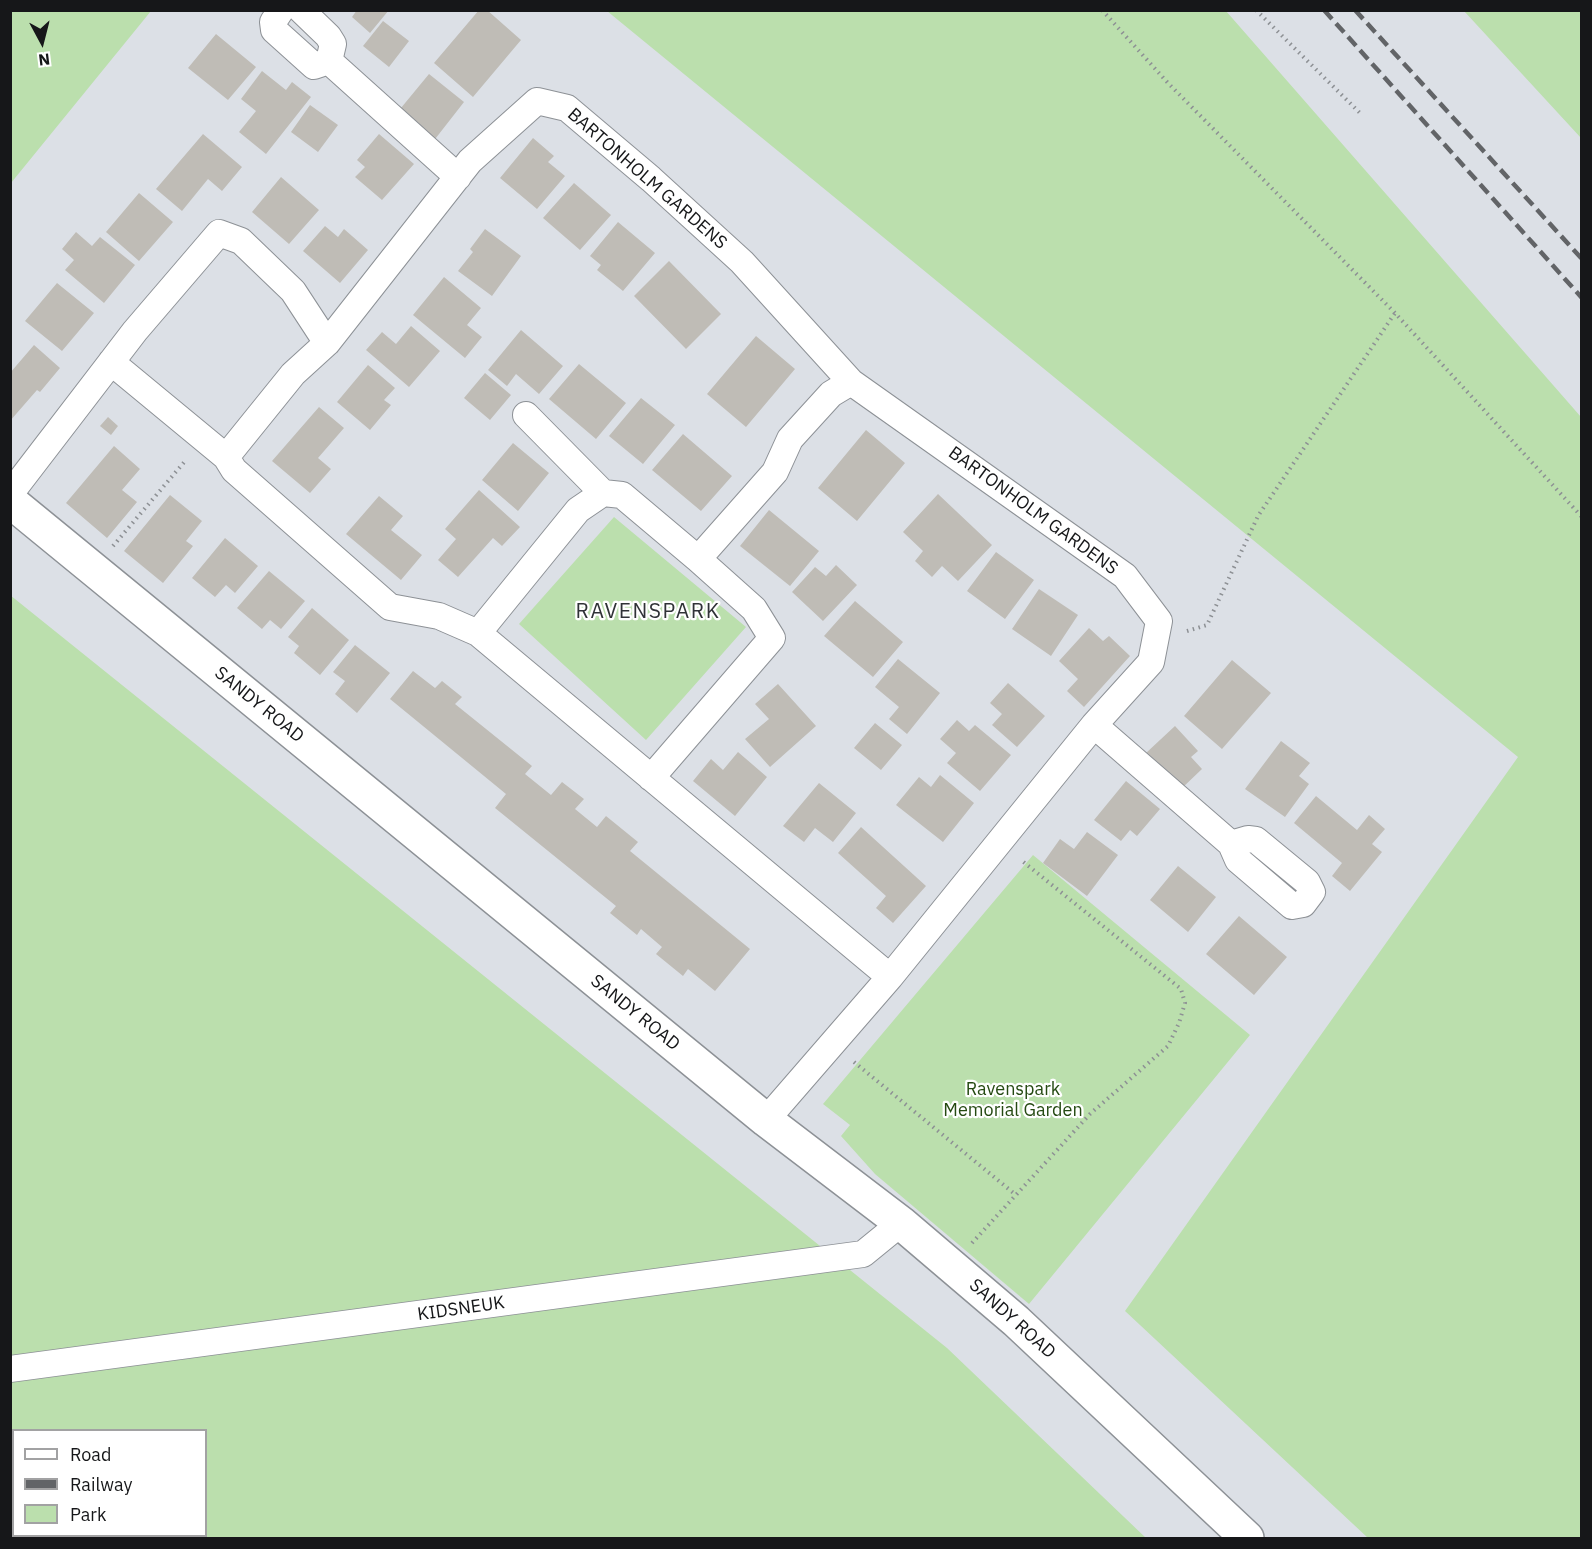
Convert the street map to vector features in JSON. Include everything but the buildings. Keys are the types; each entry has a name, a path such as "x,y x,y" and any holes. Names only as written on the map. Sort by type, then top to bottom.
{"main road":[{"name":"SANDY ROAD","path":"10,501 766,1120 901,1223 1016,1321 1247,1539"}],"street":[{"path":"281,10 273,22 274,30 314,66 329,61"},
{"path":"301,10 328,36 333,44 329,61"},
{"path":"329,61 458,177"},
{"name":"BARTONHOLM GARDENS","path":"226,457 292,374 327,343 470,161 537,101 567,108 651,179 742,262 850,382 1125,576 1159,621 1151,662 1094,725 890,977 766,1120"},
{"path":"10,494 111,362 219,233 241,241 293,291 327,343"},
{"path":"111,362 226,457 234,470 390,607 439,616 478,633 890,977"},
{"path":"698,559 775,472 790,439 831,394 850,382"},
{"path":"526,414 603,494"},
{"path":"478,633 578,510 603,494 622,495 754,609 772,638 651,778"},
{"path":"1094,725 1231,843"},
{"name":"KIDSNEUK","path":"10,1369 863,1254 901,1223"}],"path":[{"path":"1102,10 1168,84 1395,313 1581,517"},
{"path":"1256,10 1361,114"},
{"path":"1155,642 1207,625 1258,516 1395,313"},
{"path":"93,569 204,438"},
{"path":"951,1266 1090,1114 1168,1046 1185,1003 1181,989 999,843"},
{"path":"832,1044 1016,1195"}],"green space":[{"path":"10,11 151,11 11,183"},
{"path":"607,11 1226,11 1581,417 1581,1538 1368,1538 1125,1311 1518,757"},
{"path":"1464,11 1581,11 1581,138"},
{"path":"614,517 746,627 646,740 519,624"},
{"path":"10,595 947,1348 1146,1538 11,1538"},
{"name":"Ravenspark Memorial Garden","path":"1033,855 1250,1035 1029,1304 875,1174 841,1136 850,1125 823,1104"}],"railway":[{"path":"1324,10 1582,298"},
{"path":"1355,10 1582,259"}],"district":[{"name":"RAVENSPARK","path":"648,612"}]}
